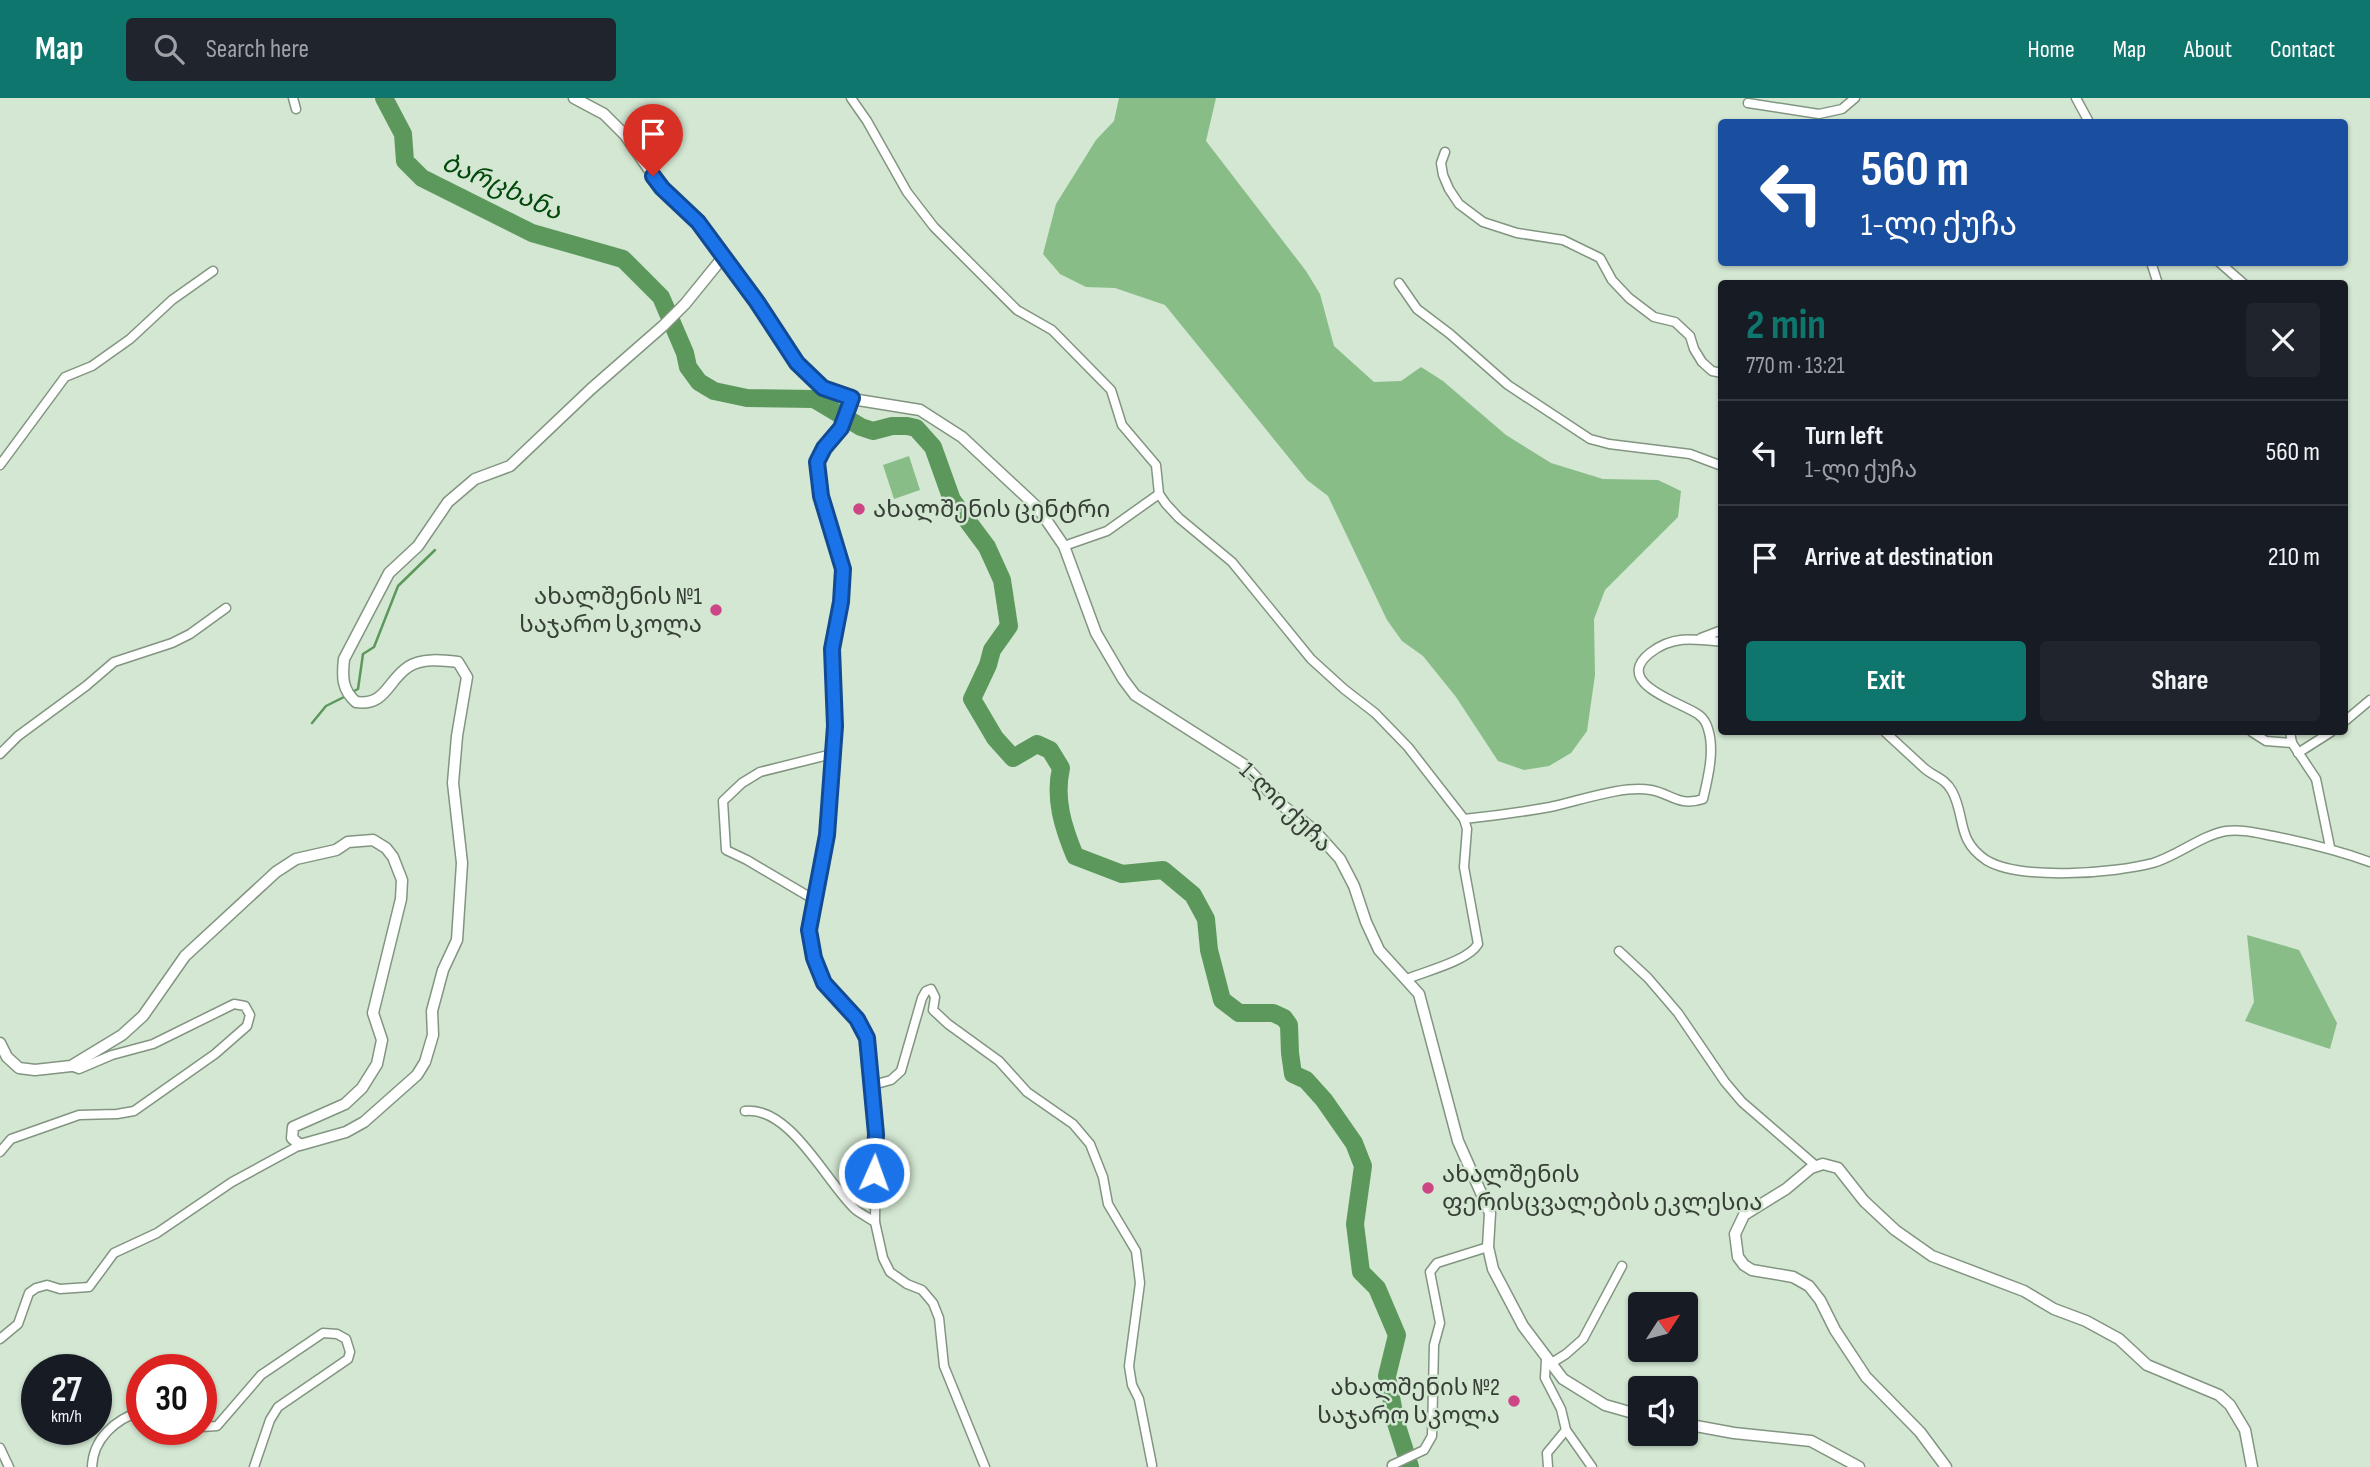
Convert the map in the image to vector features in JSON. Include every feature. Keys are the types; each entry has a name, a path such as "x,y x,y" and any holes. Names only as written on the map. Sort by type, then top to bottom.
{"street":[{"path":"293,98 296,109"},
{"name":"1-ლი ქუჩა","path":"574,98 604,114 625,135 662,188 698,222 724,256 797,363 823,388 851,401 920,410 962,437 1038,508 1064,546 1096,633 1122,679 1135,695 1243,764 1282,805 1314,830 1340,859 1354,886 1379,950 1419,994 1458,1141 1490,1213 1488,1247 1493,1269 1523,1326 1560,1377 1605,1405 1628,1412"},
{"path":"851,98 907,192 934,227 1017,310 1052,330 1111,390 1122,425 1156,465 1159,494 1179,518 1232,562 1311,659 1343,689 1375,713 1408,747 1464,820 1467,829 1464,867 1478,944 1462,958 1407,979"},
{"path":"1748,103 1819,114 1842,109 1855,98"},
{"path":"2076,98 2087,119"},
{"path":"1445,152 1441,163 1443,175 1459,204 1483,222 1517,233 1563,240 1600,258 1612,280 1629,298 1654,317 1675,322 1690,336 1702,362 1712,371 1718,372"},
{"path":"0,1339 18,1324 29,1293 36,1288 47,1285 60,1289 89,1287 114,1253 157,1233 232,1182 300,1145 346,1132 363,1122 417,1075 425,1062 433,1035 432,1011 443,970 457,940 462,863 453,783 457,736 467,677 458,662 433,660 411,665 396,676 382,697 364,703 355,702 344,688 344,659 389,573 418,546 448,502 475,480 510,466 591,389 663,326 685,304 724,256"},
{"path":"2224,266 2239,280"},
{"path":"0,465 65,377 92,366 130,339 172,300 213,271"},
{"path":"1399,283 1417,309 1508,385 1590,439 1609,444 1690,454 1718,464"},
{"path":"851,401 845,421 824,448 817,462 821,496 843,569 841,602 832,649 835,726 827,835 809,930 814,958 824,983 857,1019 867,1038 876,1134 875,1222 883,1258 890,1272 907,1284 922,1290 933,1303 940,1318 944,1366 985,1467"},
{"path":"1064,546 1107,531 1159,494"},
{"path":"0,754 18,736 114,662 190,635 226,608"},
{"path":"1698,639 1718,632"},
{"path":"1464,820 1552,807 1619,792 1651,790 1678,801 1691,803 1703,799 1709,773 1708,727 1701,716 1644,684 1640,666 1647,655 1668,642 1686,638 1718,642"},
{"path":"2348,718 2370,700"},
{"path":"1888,735 1926,770 1942,778 1952,791 1960,814 1962,832 1969,844 1983,858 1998,867 2039,872 2083,873 2154,862 2224,831 2243,830 2330,847 2370,862"},
{"path":"2257,735 2266,741 2291,743"},
{"path":"2290,735 2291,743 2316,779 2330,847"},
{"path":"2298,753 2326,735"},
{"path":"813,899 726,850 723,801 742,783 760,772 832,754"},
{"path":"0,1043 7,1057 19,1068 35,1070 71,1066 122,1035 143,1016 185,956 276,872 296,859 336,850 348,842 373,840 393,856 402,880 401,899 373,1013 382,1040 377,1064 362,1088 345,1104 293,1127 292,1138 300,1145"},
{"path":"1619,951 1648,978 1678,1013 1725,1082 1742,1102 1816,1166"},
{"path":"873,1085 891,1080 901,1071 922,998 931,989 935,997 933,1010 999,1061 1027,1092 1073,1124 1090,1144 1103,1177 1108,1204 1136,1251 1140,1283 1129,1366 1132,1385 1139,1399 1151,1466"},
{"path":"0,1153 11,1139 79,1115 134,1111 215,1054 247,1026 250,1015 246,1006 234,1004 153,1044 111,1055 79,1069 71,1066"},
{"path":"745,1111 755,1110 791,1131 856,1210 875,1222"},
{"path":"1946,1467 1920,1432 1866,1377 1809,1286 1793,1278 1752,1270 1738,1257 1735,1234 1744,1215 1816,1166 1822,1164 1838,1168 1864,1201 1895,1230 1932,1256 2024,1290 2054,1309 2087,1321 2119,1339 2147,1365 2220,1395 2230,1405 2245,1430 2252,1467"},
{"path":"1392,1466 1424,1450 1432,1436 1434,1345 1440,1323 1430,1272 1437,1263 1488,1247"},
{"path":"1592,1467 1566,1430 1561,1409 1545,1378 1548,1362 1566,1354 1583,1339 1622,1266"},
{"path":"217,1426 261,1376 323,1333 337,1334 346,1339 350,1352 348,1359 278,1407 270,1420 254,1467"},
{"path":"92,1467 94,1447 106,1432 126,1415"},
{"path":"1698,1426 1811,1441 1859,1467"},
{"path":"1548,1467 1548,1453 1566,1430"},
{"path":"0,1448 9,1467"}],"green space":[{"path":"1119,98 1216,98 1206,141 1306,271 1320,294 1334,346 1374,382 1401,381 1421,367 1443,381 1506,435 1551,463 1603,479 1658,480 1681,491 1678,517 1605,590 1594,619 1595,675 1587,731 1571,753 1549,766 1524,770 1498,761 1456,697 1423,656 1402,641 1387,620 1328,496 1307,480 1165,305 1115,288 1086,287 1060,274 1043,254 1056,204 1096,140 1114,121"},
{"path":"909,456 920,490 894,499 883,465"},
{"path":"2247,935 2299,950 2337,1023 2330,1049 2245,1021 2254,1002"}],"waterway":[{"name":"ბარცხანა","path":"384,98 403,134 405,161 422,178 532,233 623,259 661,297 685,353 688,367 699,382 714,391 747,398 814,399 861,427 873,431 892,426 916,428 933,447 952,500 987,547 1002,580 1009,626 992,650 972,699 995,738 1013,758 1037,744 1050,750 1061,768 1059,802 1075,856 1122,874 1163,870 1193,895 1206,919 1209,950 1222,1000 1239,1013 1273,1013 1284,1018 1289,1025 1293,1074 1306,1080 1324,1100 1354,1143 1363,1166 1355,1224 1361,1272 1377,1288 1397,1335 1387,1376 1396,1423 1410,1467"},
{"path":"350,693 358,689 363,654 374,647 398,586 435,550"},
{"path":"312,723 326,706 344,697"}],"place":[{"name":"ახალშენის ცენტრი","path":"859,509"},
{"name":"ახალშენის №1 საჯარო სკოლა","path":"716,610"},
{"name":"ახალშენის ფერისცვალების ეკლესია","path":"1428,1188"},
{"name":"ახალშენის №2 საჯარო სკოლა","path":"1514,1401"}],"route":[{"path":"653,176 698,222 757,302 797,363 823,388 852,398 845,421 824,448 817,462 819,488 843,569 841,602 832,649 835,726 827,835 809,930 814,958 824,983 857,1019 867,1038 876,1134 874,1173"}]}
